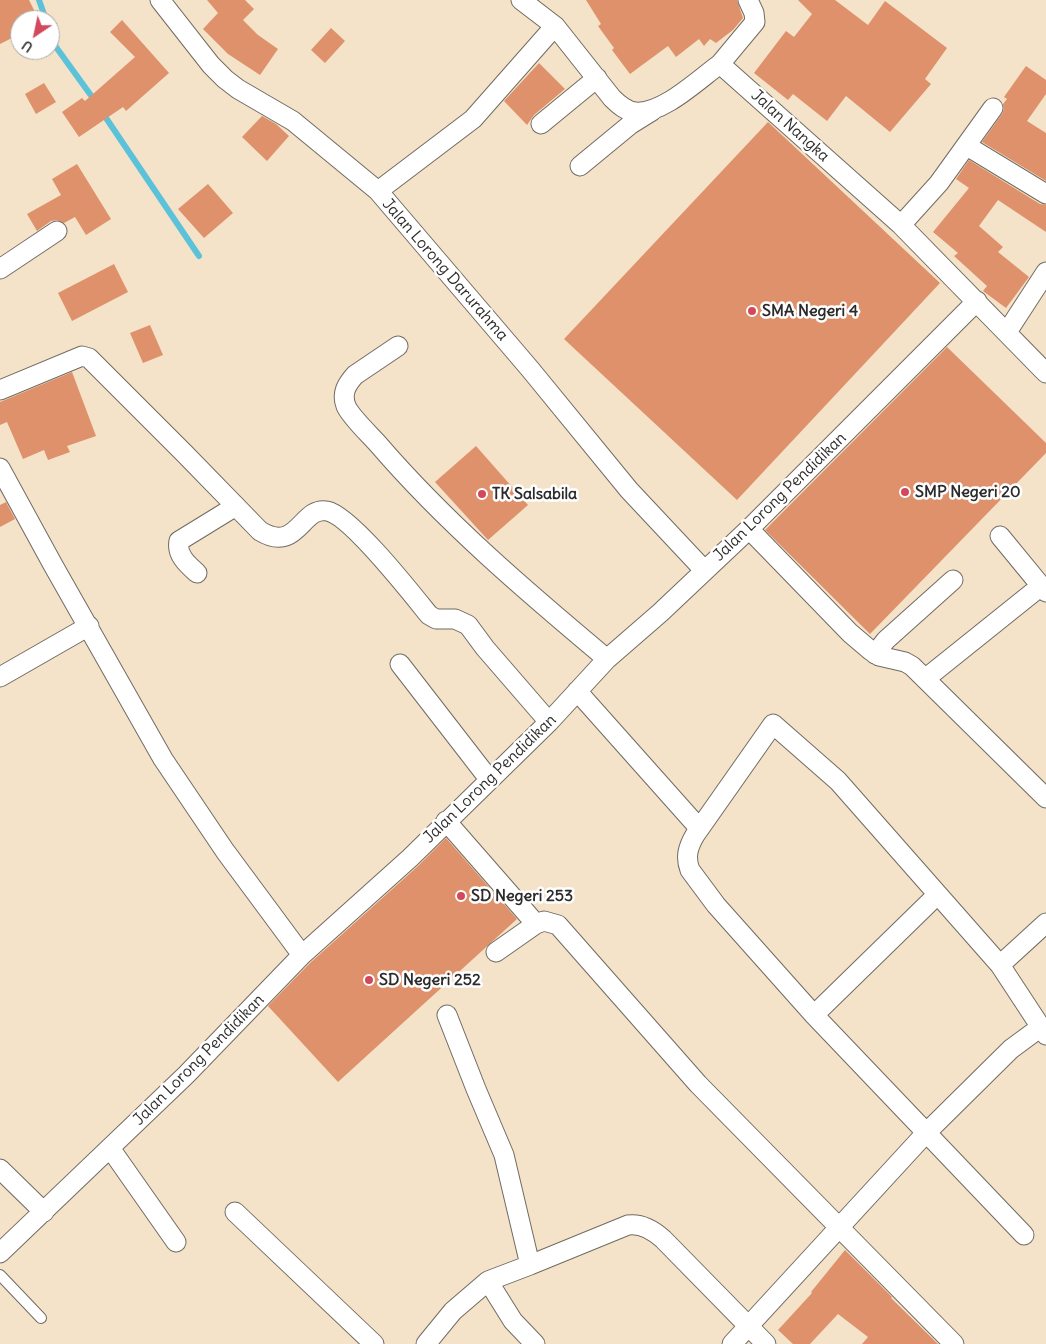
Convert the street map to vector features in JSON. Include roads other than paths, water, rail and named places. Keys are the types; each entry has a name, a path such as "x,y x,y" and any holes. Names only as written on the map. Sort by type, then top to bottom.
{"street":[{"name":"Jalan Lorong Darurahma","path":"160,0 211,65 225,79 238,89 294,121 378,191 530,369 629,490 704,570"},
{"path":"521,0 555,26 621,107 634,112 653,110"},
{"path":"580,166 631,124 672,100 720,64 755,22 754,13 748,0"},
{"path":"378,191 473,119 555,26"},
{"name":"Jalan Nangka","path":"720,64 901,225 1046,373"},
{"path":"541,124 597,78"},
{"path":"901,225 939,182 993,108"},
{"path":"967,146 1046,194"},
{"path":"0,269 57,231"},
{"path":"1007,332 1046,272"},
{"name":"Jalan Lorong Pendidikan","path":"0,1253 186,1075 302,955 410,858 446,820 549,722 607,659 749,529 977,302"},
{"path":"398,346 350,382 344,394 348,409 430,500 520,585 607,659"},
{"path":"0,390 82,356 89,358 260,531 275,538 284,538 320,511 328,511 344,520 368,543 429,615 440,620 456,618 468,626 549,722"},
{"path":"0,468 5,490 89,626 164,759 224,851 302,955"},
{"path":"197,573 184,559 178,548 179,542 236,506"},
{"path":"749,529 850,633 875,654 905,662 912,666 1046,798"},
{"path":"925,680 1043,589 1000,536"},
{"path":"875,654 886,640 953,580"},
{"path":"0,677 89,626"},
{"path":"400,664 489,778"},
{"path":"577,691 699,828"},
{"path":"732,1344 926,1133 1011,1049 1043,1031 1000,965 838,781 773,724 699,828 687,852 690,870 716,905 814,1015 926,1133 1024,1235"},
{"path":"446,820 536,924"},
{"path":"814,1015 937,895"},
{"path":"496,952 536,924 544,921 558,925 698,1084 954,1344"},
{"path":"1000,965 1046,923"},
{"path":"447,1015 504,1155 530,1265"},
{"path":"110,1148 176,1242"},
{"path":"0,1169 44,1212"},
{"path":"235,1212 374,1344"},
{"path":"426,1344 453,1311 488,1281 628,1225 640,1225 655,1232 664,1239 766,1344"},
{"path":"488,1281 513,1321 535,1344"}],"lane":[{"path":"0,1275 40,1318"}],"waterway":[{"path":"39,0 42,10"},
{"path":"60,53 95,101"},
{"path":"102,112 199,256"}],"place":[{"name":"SMA Negeri 4","path":"752,311"},
{"name":"SMP Negeri 20","path":"905,492"},
{"name":"TK Salsabila","path":"482,494"},
{"name":"SD Negeri 253","path":"461,896"},
{"name":"SD Negeri 252","path":"369,980"}]}
